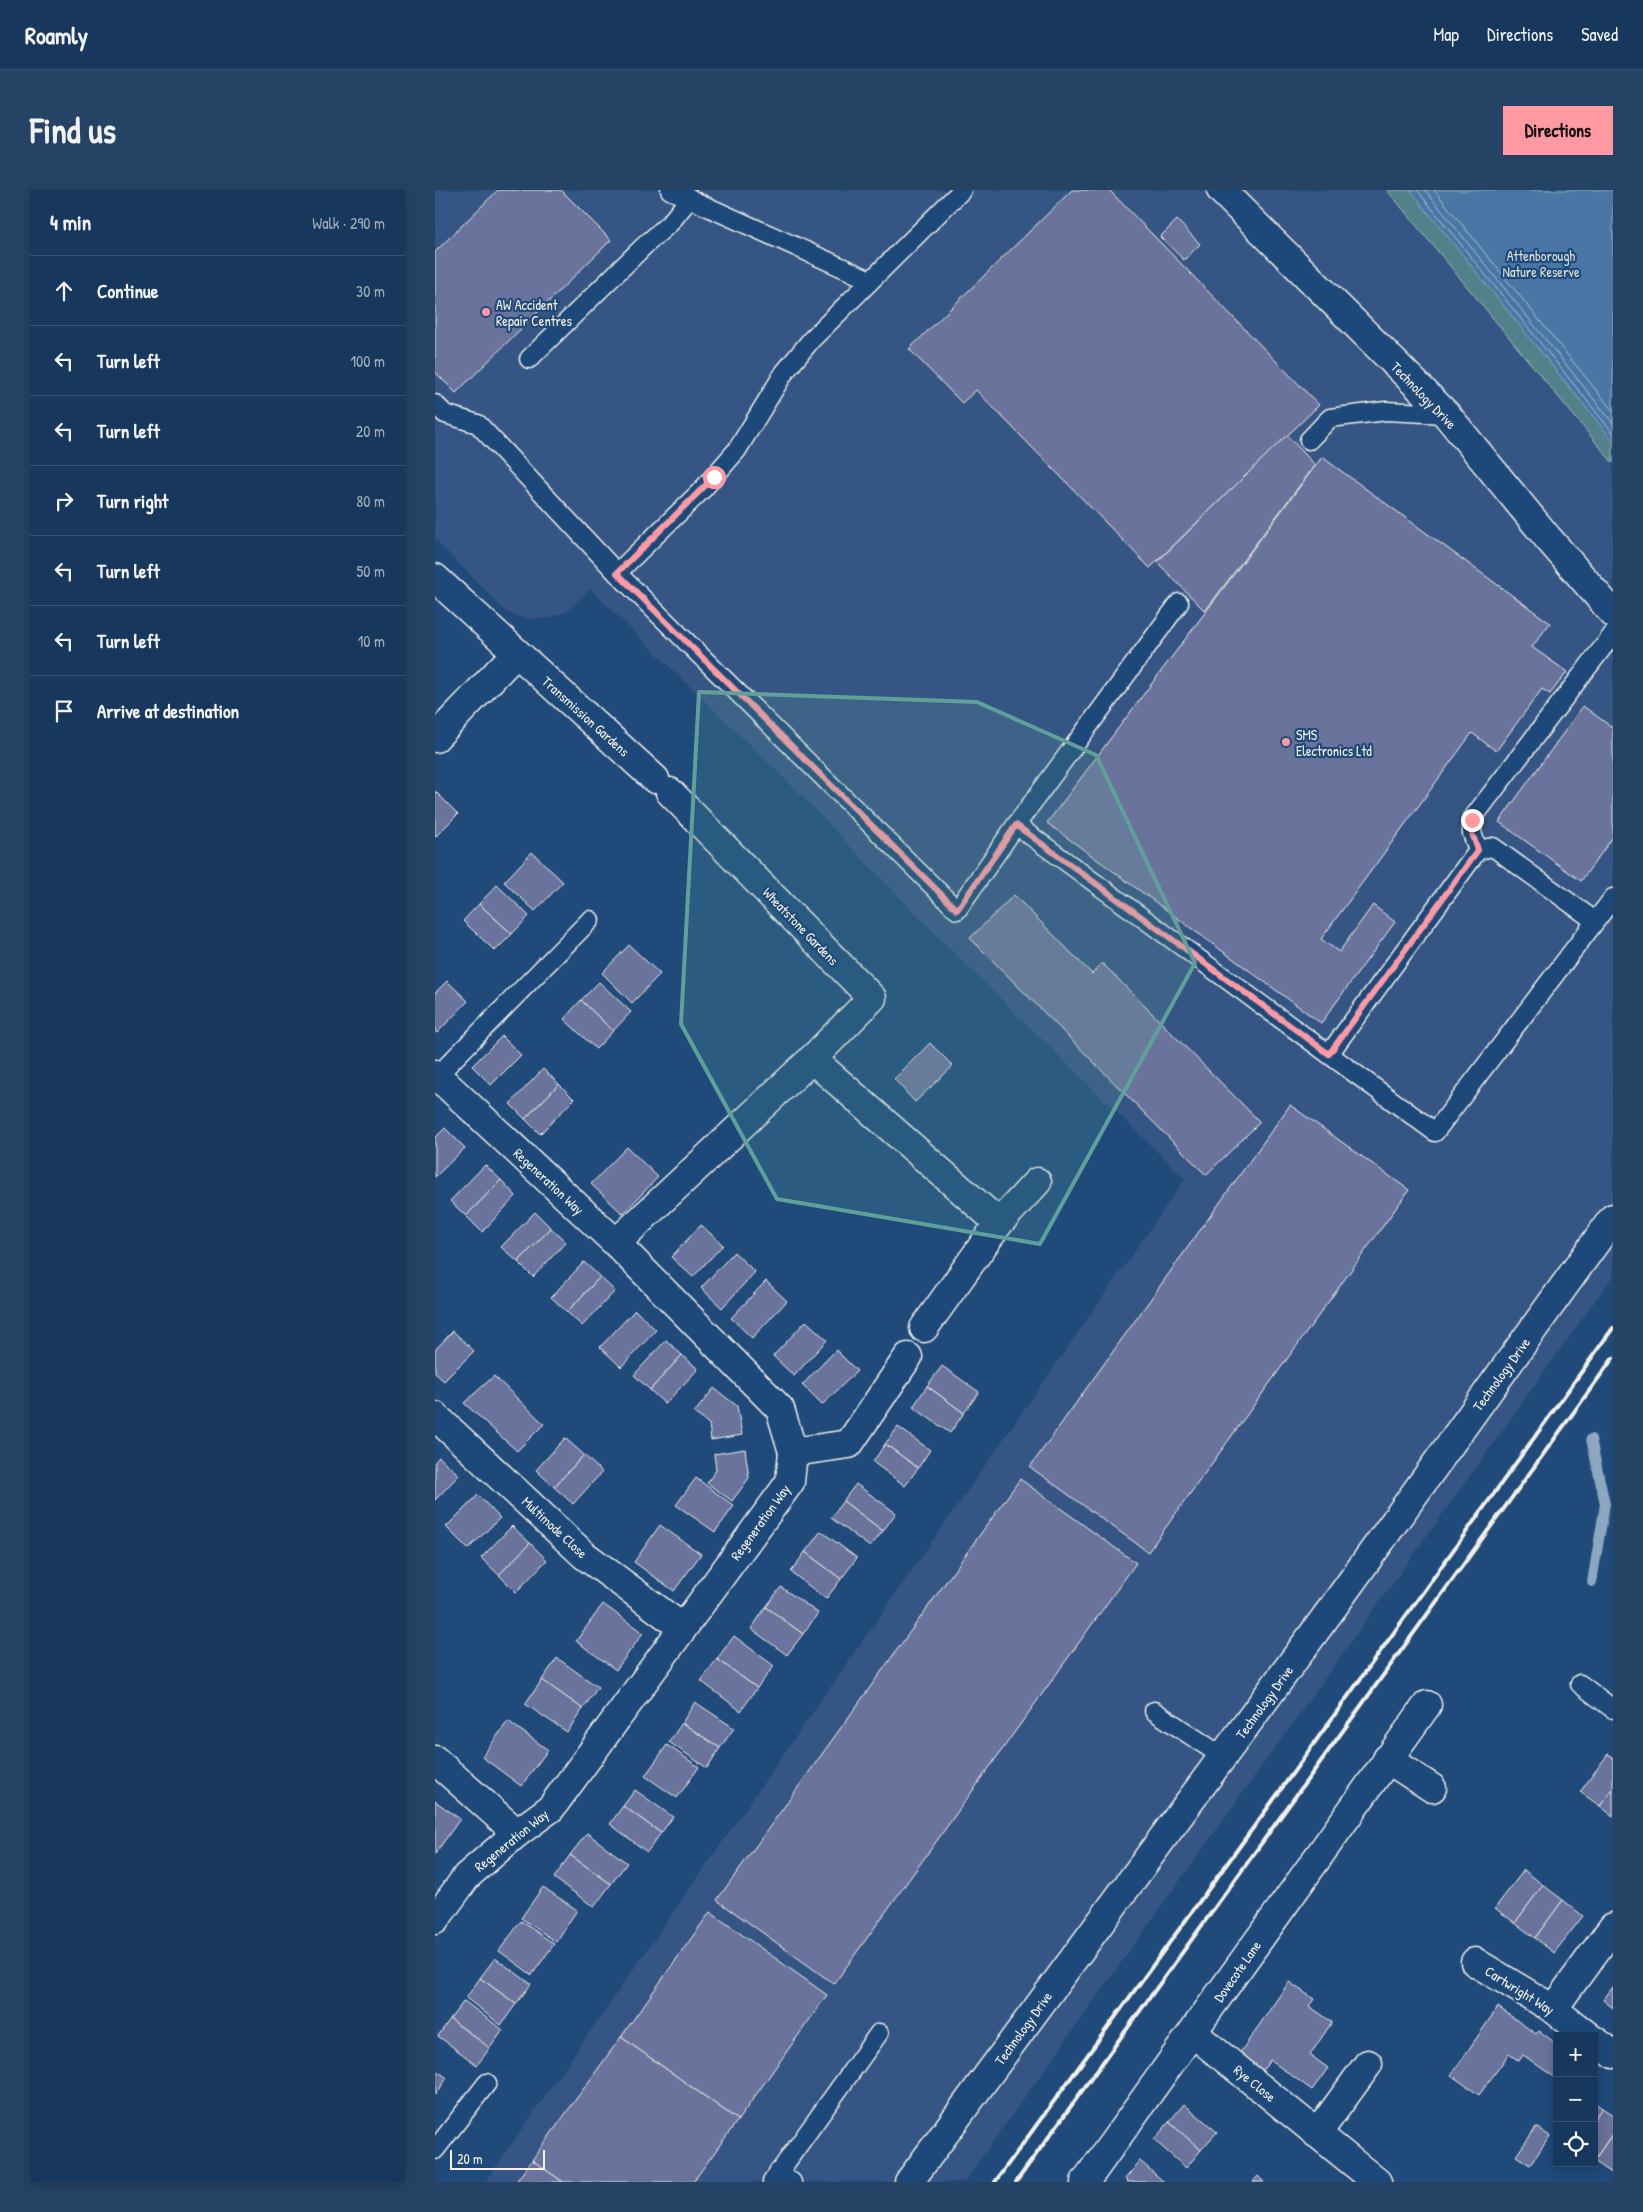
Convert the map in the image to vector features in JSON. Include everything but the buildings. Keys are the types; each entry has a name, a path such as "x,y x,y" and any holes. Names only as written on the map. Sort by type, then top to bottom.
{"street":[{"name":"Technology Drive","path":"1221,190 1446,414 1547,537 1613,613"},
{"name":"Transmission Gardens","path":"435,578 663,786"},
{"path":"435,738 516,653"},
{"name":"Wheatstone Gardens","path":"616,1243 812,1059 872,998 663,786"},
{"path":"812,1059 999,1223"},
{"name":"Regeneration Way","path":"435,1920 467,1876 517,1833 551,1808 790,1482 793,1452 780,1409 616,1243 436,1075"},
{"path":"924,1328 999,1223 1037,1182"},
{"name":"Technology Drive","path":"909,2182 1336,1604 1613,1218"},
{"path":"793,1452 849,1444 908,1357"},
{"name":"Multimode Close","path":"435,1416 584,1555 683,1628"},
{"name":"Dovecote Lane","path":"1085,2182 1427,1705"},
{"path":"1387,1759 1432,1788"},
{"path":"435,1760 517,1833"},
{"path":"1553,2009 1613,1927"},
{"name":"Cartwright Way","path":"1475,1962 1553,2009 1583,2032"},
{"name":"Rye Close","path":"1193,2033 1377,2182"},
{"path":"1598,2043 1613,2054"},
{"path":"1317,2134 1368,2064"}],"lane":[{"path":"670,190 870,280"},
{"path":"617,573 703,489 737,450 784,373 811,340 962,190"},
{"path":"529,360 643,246 670,223 690,198"},
{"path":"435,404 445,414 478,424 617,573 957,910 1016,825 1179,603"},
{"path":"1309,440 1330,418 1386,411 1446,414"},
{"path":"1478,850 1472,833 1472,820 1613,634"},
{"path":"1016,825 1435,1132 1613,898"},
{"path":"1329,1054 1478,850 1493,847 1595,921"},
{"path":"436,1075 590,920"},
{"path":"1580,1684 1613,1710"},
{"path":"1154,1710 1223,1757"},
{"path":"781,2179 879,2033"},
{"path":"435,2150 487,2083"}],"highlighted area":[{"path":"699,692 977,702 1096,755 1195,963 1040,1244 777,1199 681,1024"}],"shaded area":[{"path":"435,190 1387,190 1613,463 1613,1276 964,2182 485,2182 1185,1179 952,951 789,783 590,589 568,611 549,618 528,619 507,613 435,539"}],"green space":[{"name":"Attenborough Nature Reserve","path":"1387,190 1613,190 1613,463"}],"water":[{"name":"Attenborough Nature Reserve","path":"1410,190 1613,190 1613,441"}],"waterway":[{"path":"1591,1439 1605,1504 1592,1582"}],"railway":[{"path":"995,2182 1269,1806 1613,1328"},
{"path":"1016,2182 1613,1358"}],"place":[{"name":"AW Accident Repair Centres","path":"486,312"},
{"name":"SMS Electronics Ltd","path":"1286,742"}],"route":[{"path":"714,477 617,573 957,910 1016,825 1329,1054 1478,850 1472,833 1472,820"}]}
